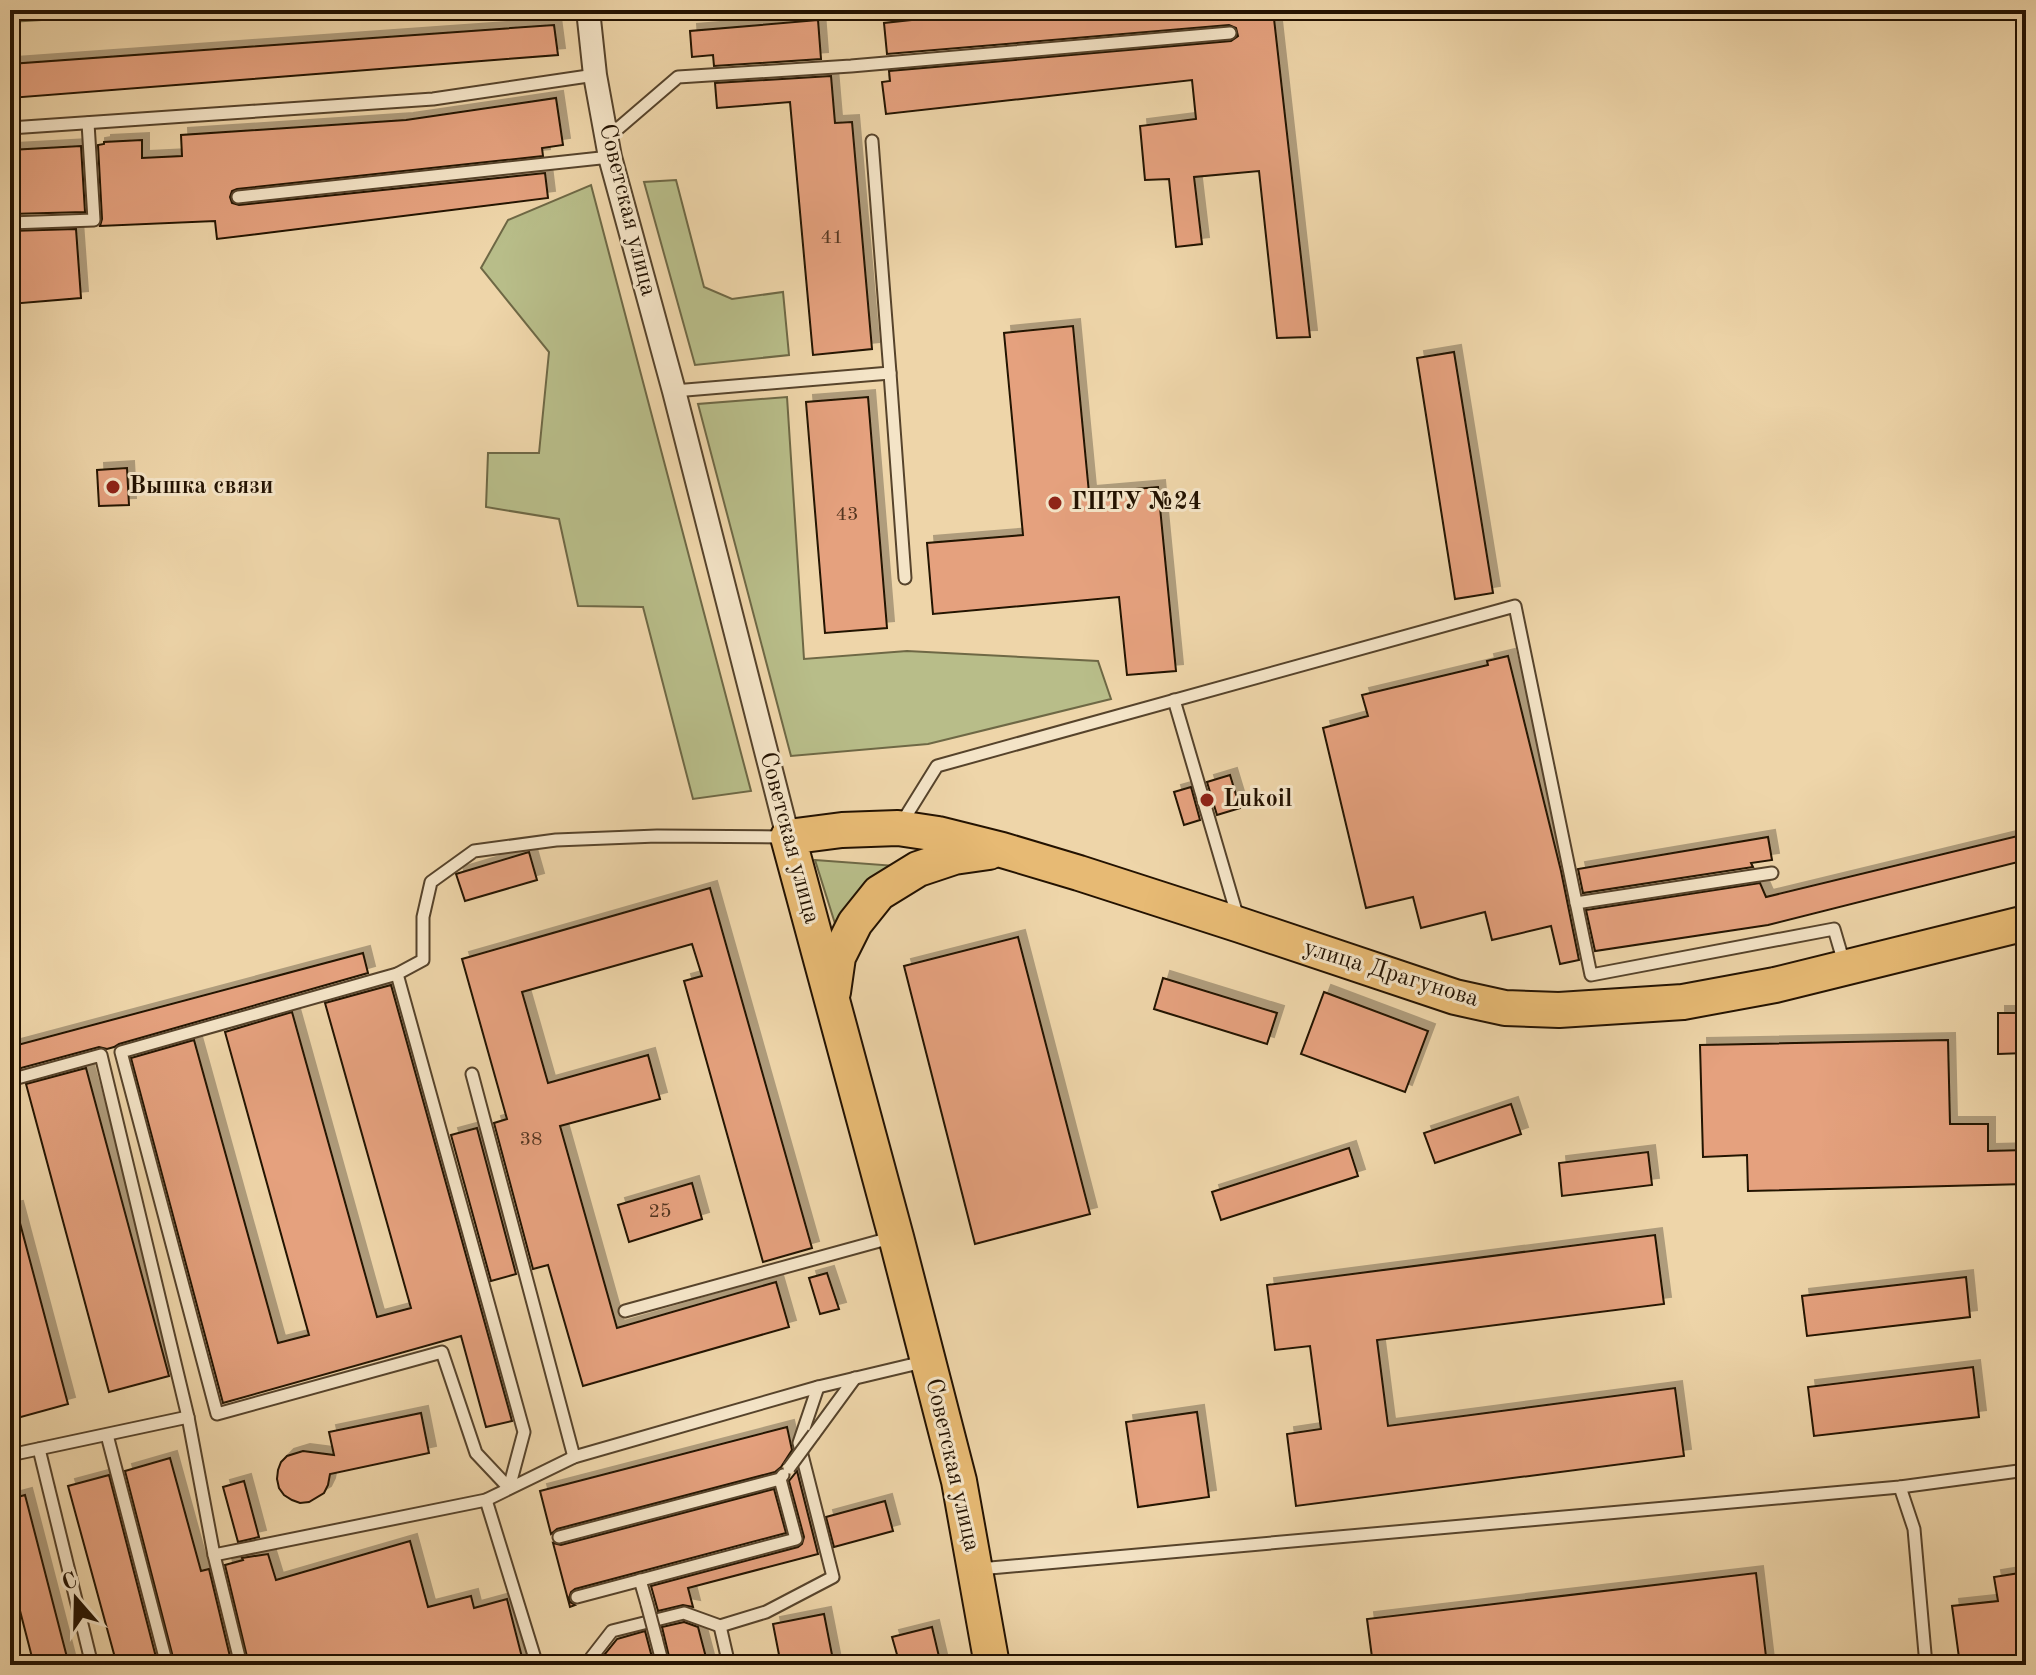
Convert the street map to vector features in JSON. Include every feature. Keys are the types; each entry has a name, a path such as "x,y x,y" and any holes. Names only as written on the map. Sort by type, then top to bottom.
{"main road":[{"name":"улица Драгунова","path":"788,837 842,830 898,828 938,834 1002,850 1240,925 1455,997 1505,1008 1559,1010 1683,1002 1775,985 2026,923"},
{"name":"Советская улица","path":"788,837 959,1481 992,1665"},
{"path":"832,1001 838,957 855,923 879,893 918,869 954,857 1002,850"}],"street":[{"name":"Советская улица","path":"588,10 595,75 609,148 788,837"}],"lane":[{"path":"238,197 609,148 678,77 851,66 1230,33"},
{"path":"10,128 433,99 595,75"},
{"path":"10,223 94,220 88,123"},
{"path":"872,141 905,578"},
{"path":"674,391 890,373"},
{"path":"898,828 937,766 1515,606 1591,975 1834,929 1845,968"},
{"path":"1174,700 1240,925"},
{"path":"509,1488 476,1453 442,1352 217,1414 121,1052 397,974 423,960 423,917 431,882 474,851 556,840 599,838 788,837"},
{"path":"1576,903 1772,873"},
{"path":"397,974 524,1432 509,1488"},
{"path":"10,1080 101,1055 188,1417 214,1555 241,1665"},
{"path":"472,1074 574,1457"},
{"path":"625,1311 896,1237"},
{"path":"214,1555 486,1500 574,1457 818,1387 928,1361"},
{"path":"559,1537 780,1479 855,1378"},
{"path":"592,1665 591,1658 612,1631 684,1613 720,1626 766,1612 833,1577 799,1443 818,1387"},
{"path":"10,1455 188,1417"},
{"path":"107,1435 167,1665"},
{"path":"39,1449 92,1665"},
{"path":"975,1569 1900,1487 2026,1470"},
{"path":"577,1597 796,1539 780,1479"},
{"path":"1900,1487 1914,1529 1926,1665"},
{"path":"486,1500 537,1665"},
{"path":"640,1580 663,1665"},
{"path":"720,1626 729,1665"}],"green space":[{"path":"10,10 205,10 10,22"},
{"path":"676,180 704,287 732,299 783,292 789,355 695,365 644,182"},
{"path":"591,185 751,791 693,799 643,607 578,606 559,519 486,507 488,453 539,453 549,352 481,268 508,220"},
{"path":"787,397 804,659 907,651 1098,661 1111,699 928,744 791,756 698,404"},
{"path":"815,860 910,867 838,933"}],"building":[{"path":"1004,10 1273,10 1310,337 1277,338 1259,171 1194,177 1202,244 1176,247 1169,179 1145,180 1140,126 1196,119 1192,80 886,114 882,82 890,81 889,71 1231,41 1238,36 1236,28 1229,25 887,54 884,23"},
{"path":"818,20 821,59 714,66 713,55 692,57 690,31"},
{"path":"554,25 558,55 10,98 10,64"},
{"path":"831,76 835,123 852,122 872,349 813,355 790,102 717,108 715,83"},
{"path":"556,98 563,145 542,148 543,156 237,189 232,191 230,197 232,203 239,205 545,173 548,198 217,239 215,221 100,226 98,145 104,142 142,140 142,158 182,156 181,135 406,120"},
{"path":"81,146 85,212 10,214 10,150"},
{"path":"76,229 81,298 10,304 10,231"},
{"name":"ГПТУ №24","path":"1073,326 1089,493 1158,487 1176,671 1127,675 1119,597 933,614 927,543 1023,535 1004,333"},
{"path":"1454,352 1493,593 1455,599 1417,358"},
{"path":"868,397 887,628 825,633 806,402"},
{"name":"Вышка связи","path":"127,468 129,505 99,506 97,470"},
{"path":"1508,656 1561,871 1579,960 1560,964 1551,926 1492,940 1485,912 1421,928 1413,897 1366,908 1323,728 1368,716 1362,695 1488,665 1487,661"},
{"path":"1230,775 1240,808 1217,815 1207,782"},
{"path":"1191,787 1200,820 1184,825 1174,792"},
{"path":"2026,834 2026,860 1768,925 1595,951 1586,910 1760,883 1766,897"},
{"path":"1768,837 1772,860 1751,863 1753,867 1583,893 1578,869"},
{"path":"529,852 537,880 465,901 456,874"},
{"path":"710,888 812,1248 763,1262 684,981 702,976 692,944 522,992 548,1083 648,1055 660,1099 560,1126 617,1328 776,1282 789,1327 583,1386 548,1265 533,1269 494,1123 507,1119 462,959"},
{"path":"1018,937 1090,1214 975,1244 904,966"},
{"path":"363,953 368,973 107,1049 99,1047 10,1071 10,1047"},
{"path":"1163,978 1277,1013 1267,1044 1154,1009"},
{"path":"391,985 512,1421 486,1427 461,1336 223,1403 131,1058 194,1040 278,1343 309,1335 225,1032 292,1012 377,1317 411,1308 325,1003"},
{"path":"1324,992 1428,1031 1405,1092 1301,1054"},
{"path":"1998,1013 2026,1013 2026,1053 1998,1054"},
{"path":"1948,1040 1950,1124 1988,1124 1988,1151 2026,1150 2026,1184 1748,1191 1747,1155 1703,1157 1700,1045"},
{"path":"86,1068 169,1376 109,1392 26,1084"},
{"path":"1511,1104 1521,1134 1435,1163 1424,1133"},
{"path":"477,1128 516,1274 491,1281 451,1135"},
{"path":"1349,1148 1358,1176 1221,1220 1212,1192"},
{"path":"1648,1152 1652,1185 1562,1196 1559,1163"},
{"path":"692,1183 702,1219 629,1242 618,1205"},
{"path":"16,1208 68,1404 10,1420 10,1209"},
{"path":"1655,1235 1664,1304 1377,1340 1388,1426 1675,1388 1684,1456 1296,1506 1287,1434 1321,1429 1310,1346 1275,1350 1267,1285"},
{"path":"827,1273 839,1309 820,1314 809,1278"},
{"path":"1966,1277 1970,1317 1807,1336 1802,1296"},
{"path":"1973,1367 1979,1417 1814,1436 1808,1387"},
{"path":"1197,1412 1209,1497 1138,1507 1126,1422"},
{"path":"421,1413 429,1453 330,1474 324,1493 309,1502 292,1500 279,1488 278,1470 287,1456 303,1451 334,1455 329,1432"},
{"path":"787,1427 792,1450 775,1472 557,1529 551,1534 540,1491"},
{"path":"170,1458 201,1571 209,1569 232,1665 175,1665 125,1471"},
{"path":"797,1471 818,1554 688,1588 693,1607 683,1605 658,1611 651,1586 802,1544 804,1537 789,1481"},
{"path":"109,1475 158,1665 117,1665 68,1486"},
{"path":"244,1481 259,1537 238,1542 223,1487"},
{"path":"774,1489 786,1533 575,1589 569,1598 575,1605 570,1607 553,1543 561,1545"},
{"path":"25,1495 69,1665 34,1665 10,1572 10,1499"},
{"path":"885,1501 893,1531 834,1547 826,1517"},
{"path":"410,1541 428,1607 471,1596 474,1608 507,1599 524,1665 249,1665 225,1565 242,1558 268,1554 276,1580"},
{"path":"2026,1572 2026,1665 1960,1665 1952,1606 1998,1601 1994,1577"},
{"path":"1756,1573 1767,1665 1373,1665 1367,1619"},
{"path":"824,1614 834,1665 781,1665 773,1624"},
{"path":"684,1622 698,1627 708,1665 671,1665 662,1627"},
{"path":"932,1627 941,1665 900,1665 892,1637"},
{"path":"645,1631 654,1665 600,1665 600,1660 617,1639"}],"place":[{"name":"Вышка связи","path":"113,487"},
{"name":"ГПТУ №24","path":"1055,503"},
{"name":"Lukoil","path":"1207,800"}]}
